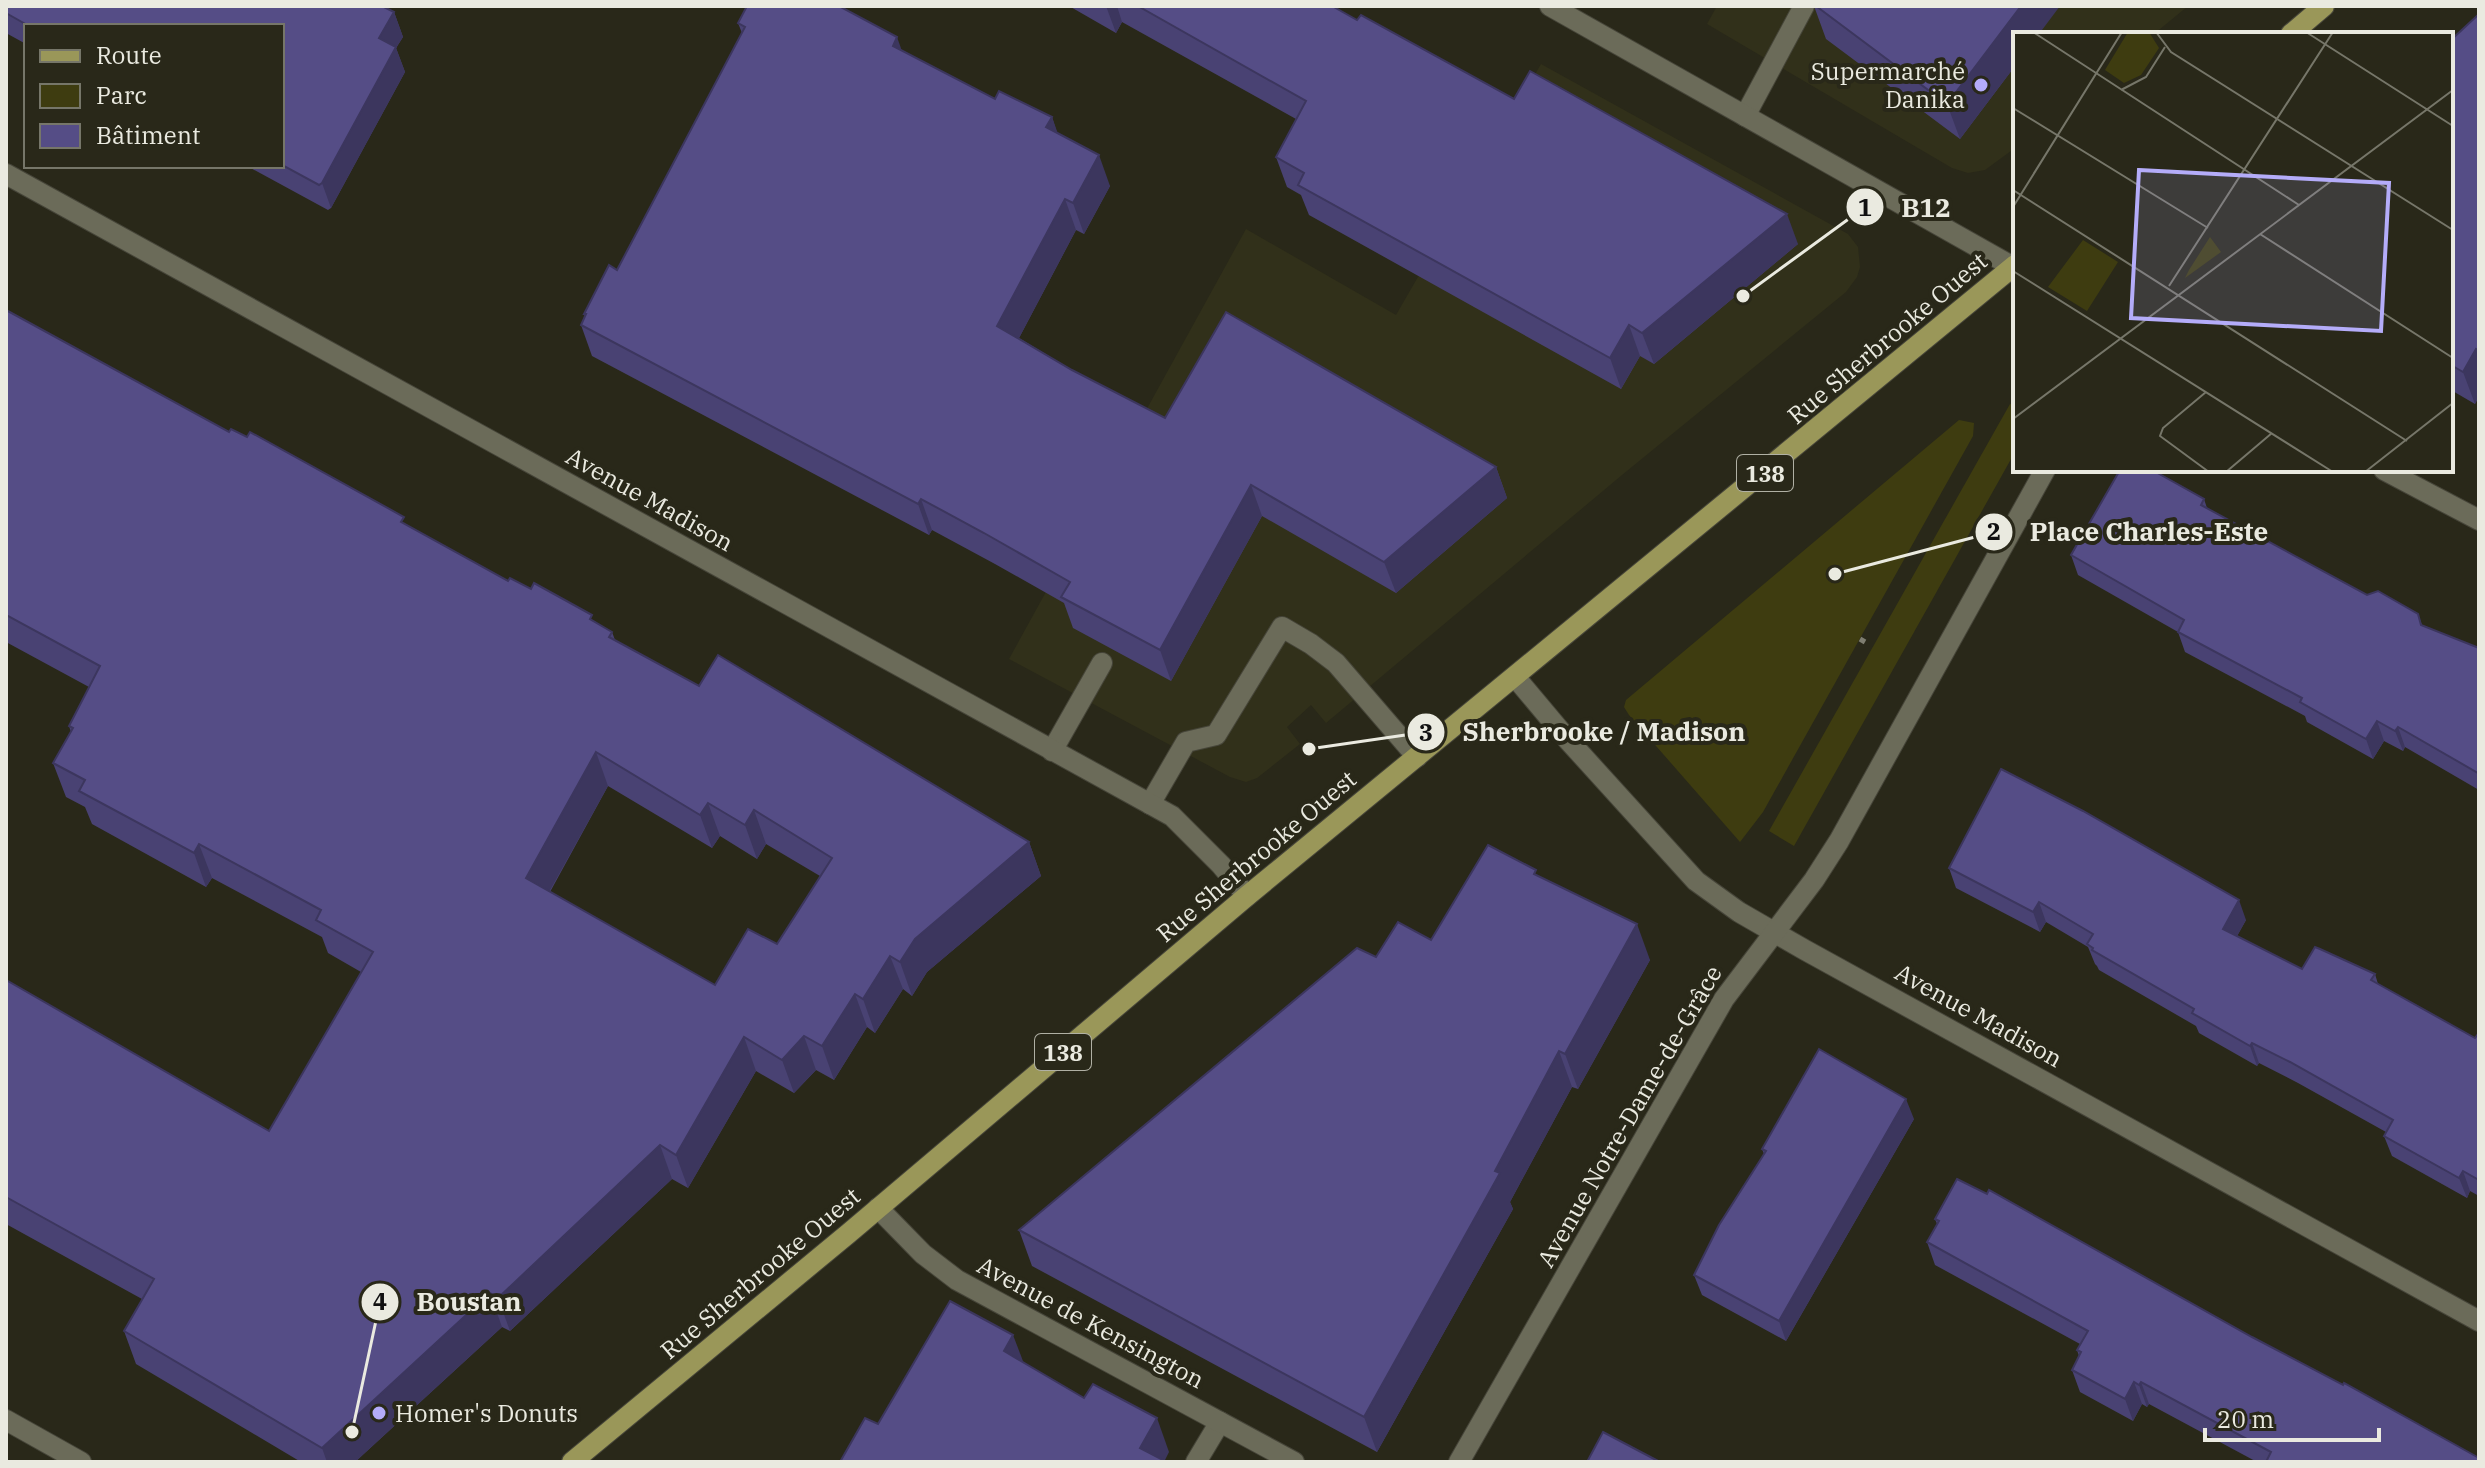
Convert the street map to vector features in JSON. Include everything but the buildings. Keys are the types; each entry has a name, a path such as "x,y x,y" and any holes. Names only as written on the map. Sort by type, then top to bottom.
{"main road":[{"path":"2293,32 2324,6"},
{"name":"Rue Sherbrooke Ouest","path":"572,1462 1247,896 2013,268"}],"street":[{"path":"1550,6 2013,266"},
{"path":"1745,116 1804,6"},
{"name":"Avenue Madison","path":"6,174 1172,816 1247,896"},
{"name":"Avenue Notre-Dame-de-Grâce","path":"1459,1462 1724,999 1814,880 1839,841 2044,472"},
{"path":"2388,472 2479,520"},
{"path":"1150,804 1186,742 1216,735 1282,627 1336,663 1417,757"},
{"path":"1052,751 1102,663"},
{"name":"Avenue Madison","path":"1516,678 1696,881 1716,898 2479,1321"},
{"name":"Avenue de Kensington","path":"878,1208 923,1254 957,1280 1294,1462"},
{"path":"6,1420 50,1454 81,1462"},
{"path":"1196,1462 1220,1422"}],"shaded area":[{"path":"1717,6 2188,6 2156,32 2013,32 2013,149 1985,170 1968,173 1952,168 1707,24"},
{"path":"1541,64 1848,234 1858,247 1860,267 1857,277 1846,292 1326,723 1311,705 1287,727 1300,744 1257,778 1246,782 1230,777 1009,659 1246,229 1396,315"}],"green space":[{"path":"2010,404 2013,405 2013,456 1794,846 1769,831"},
{"path":"1959,420 1974,423 1973,436 1763,812 1740,842 1629,715 1624,707 1626,700"}],"place":[{"name":"Supermarché Danika","path":"1981,85"},
{"name":"B12","path":"1743,296"},
{"name":"Place Charles-Este","path":"1835,574"},
{"name":"Sherbrooke / Madison","path":"1309,749"},
{"name":"Homer's Donuts","path":"379,1413"},
{"name":"Boustan","path":"352,1432"}]}
